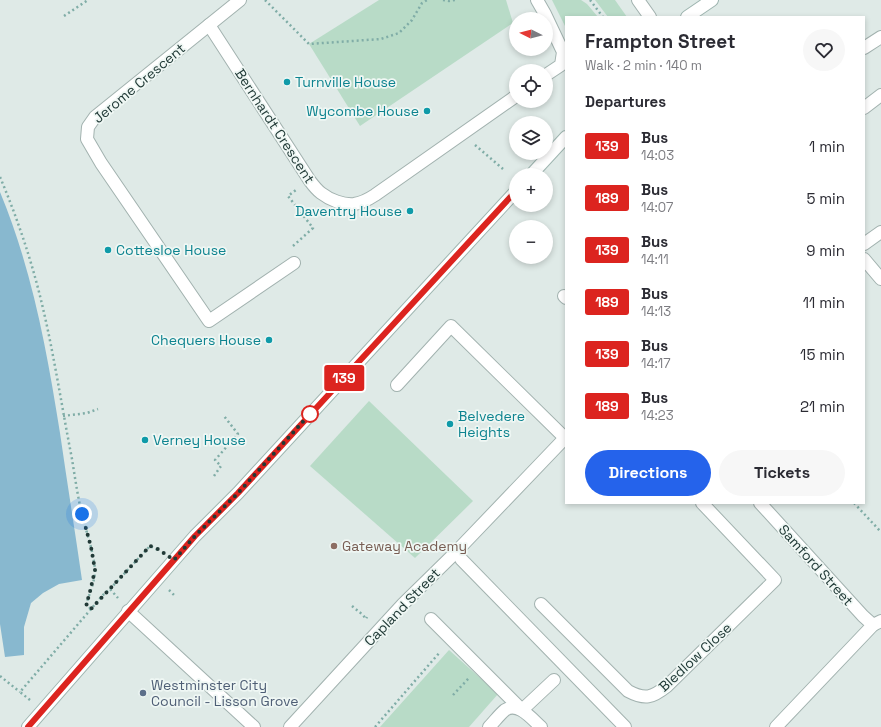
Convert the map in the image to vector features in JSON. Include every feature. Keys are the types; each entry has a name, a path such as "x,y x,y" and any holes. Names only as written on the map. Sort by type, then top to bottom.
{"street":[{"path":"537,0 563,52 561,65 553,70"},
{"path":"638,0 649,16"},
{"path":"688,16 712,0"},
{"path":"209,25 239,1"},
{"name":"Bernhardt Crescent","path":"209,25 310,181 320,193 330,200 344,204 354,204 375,196 509,101"},
{"name":"Jerome Crescent","path":"209,25 95,117 88,127 87,139 101,163 209,321 294,263"},
{"path":"865,47 881,37"},
{"path":"865,107 881,95"},
{"path":"538,168 565,139"},
{"path":"28,727 195,536 243,488 509,199"},
{"path":"865,243 881,232"},
{"path":"865,260 881,279"},
{"name":"Capland Street","path":"290,727 403,604 453,555 565,437 451,326 397,384"},
{"name":"Bledlow Close","path":"541,604 628,691 636,696 644,698 653,696 667,686 775,580 703,504"},
{"name":"Samford Street","path":"761,504 863,616 877,623"},
{"path":"461,559 624,727"},
{"path":"128,611 254,727"},
{"path":"432,620 541,727"},
{"path":"776,727 877,623"},
{"path":"522,710 554,680"},
{"path":"489,727 506,710 512,708 522,710"}],"path":[{"path":"64,16 88,0"},
{"path":"265,0 309,44 381,39 399,33 412,20 422,2 427,0"},
{"path":"443,0 449,2 455,0"},
{"path":"590,0 602,16"},
{"path":"463,134 503,170"},
{"path":"0,177 28,250 49,337 82,514 91,547 95,570 86,604 91,609"},
{"path":"294,263 287,252 313,228 288,196 310,181"},
{"path":"63,416 87,413 98,409"},
{"path":"214,476 221,466 215,460 238,434 224,416"},
{"path":"855,504 881,532"},
{"path":"20,692 91,609 150,546 158,549 174,560"},
{"path":"110,589 115,596"},
{"path":"169,590 175,596"},
{"path":"375,727 451,639"},
{"path":"453,695 479,666"},
{"path":"0,676 43,711"}],"green space":[{"path":"379,0 506,0 510,12 509,26 360,126 309,44"},
{"path":"552,0 581,0 587,4 597,16 565,16 565,26"},
{"path":"595,0 615,0 626,16 607,16"},
{"path":"369,401 473,501 415,558 310,466"},
{"path":"449,650 498,694 469,727 380,727"}],"water":[{"path":"0,192 30,280 44,341 60,433 82,580 59,584 43,593 31,603 24,627 24,655 5,657 0,624"}],"bus line":[{"name":"139","path":"28,727 195,536 238,493 509,199"}],"place":[{"name":"Turnville House","path":"287,82"},
{"name":"Wycombe House","path":"427,111"},
{"name":"Daventry House","path":"410,211"},
{"name":"Cottesloe House","path":"108,250"},
{"name":"Chequers House","path":"269,340"},
{"name":"Belvedere Heights","path":"450,424"},
{"name":"Verney House","path":"145,440"},
{"name":"Gateway Academy","path":"334,546"},
{"name":"Westminster City Council - Lisson Grove","path":"143,693"}],"route":[{"path":"82,514 91,547 95,570 86,604 91,609 150,546 158,549 174,560 310,414"}]}
